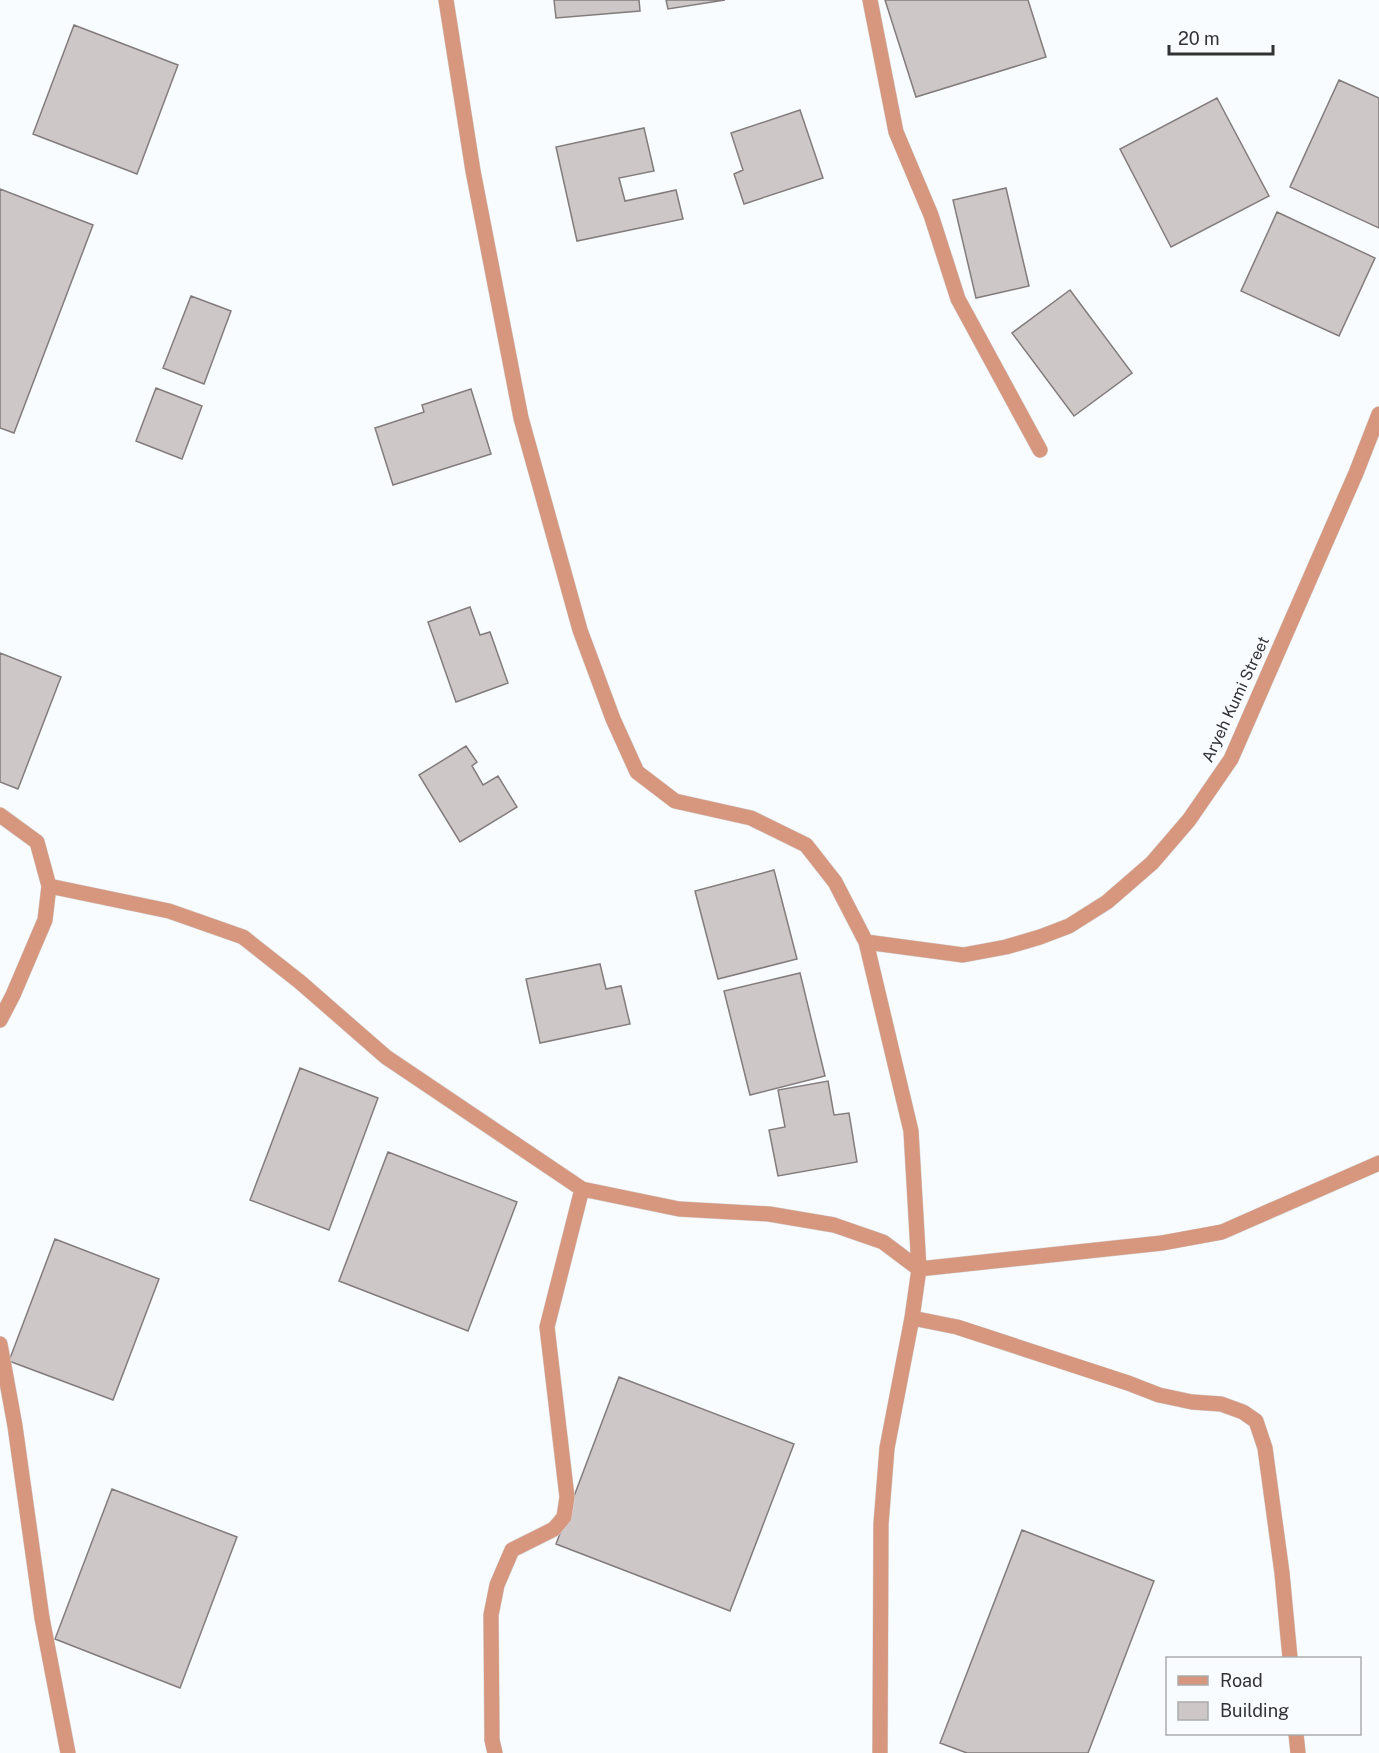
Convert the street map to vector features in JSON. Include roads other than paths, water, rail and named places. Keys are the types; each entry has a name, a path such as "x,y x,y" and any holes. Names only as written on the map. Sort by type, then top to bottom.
{"street":[{"path":"446,0 473,171 521,418 580,630 613,720 637,772 675,801 751,818 806,845 835,882 866,942 911,1131 919,1269 887,1448 881,1524 880,1753"},
{"path":"870,0 896,132 931,215 958,299 1040,450"},
{"name":"Aryeh Kumi Street","path":"866,942 963,955 1006,947 1069,926 1107,902 1152,863 1189,820 1231,759 1379,414"},
{"path":"0,815 37,842 49,885 45,920 0,1020"},
{"path":"49,885 169,910 243,937 300,982 386,1057 582,1188 679,1209 769,1214 834,1225 884,1242 919,1269 1161,1243 1222,1232 1379,1163"},
{"path":"495,1753 492,1740 491,1615 497,1585 512,1550 554,1529 564,1517 566,1509 567,1497 547,1327 582,1188"},
{"path":"912,1318 957,1327 1159,1395 1192,1402 1221,1404 1243,1412 1256,1421 1266,1459 1282,1573 1290,1657"},
{"path":"0,1344 15,1426 42,1618 68,1753"},
{"path":"1296,1735 1298,1753"}]}
